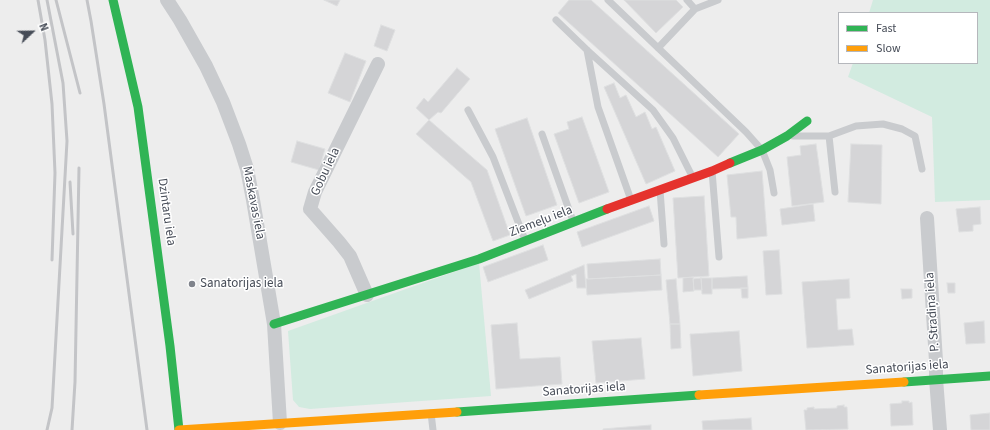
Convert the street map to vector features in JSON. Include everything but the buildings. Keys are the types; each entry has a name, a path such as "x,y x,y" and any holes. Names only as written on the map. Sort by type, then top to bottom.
{"street":[{"name":"Dzintaru iela","path":"112,0 138,107 170,346 179,430"},
{"name":"Maskavas iela","path":"167,0 206,66 223,102 247,169 274,324 280,423"},
{"name":"Gobu iela","path":"367,295 350,256 310,209 315,192 378,64"},
{"name":"Ziemeļu iela","path":"274,324 479,259 631,200 712,171 762,150 787,136 807,121"},
{"name":"P. Stradiņa iela","path":"927,218 940,430"},
{"name":"Sanatorijas iela","path":"179,430 247,428 280,423 990,376"}],"lane":[{"path":"608,0 746,132 762,150 770,170 774,193"},
{"path":"687,0 695,9"},
{"path":"658,48 695,9 718,0"},
{"path":"556,20 653,110 673,138 693,178"},
{"path":"587,50 598,107 631,200"},
{"path":"468,110 493,156 525,242"},
{"path":"787,136 829,136 856,126 883,124 902,129 914,136 922,169"},
{"path":"542,134 573,223"},
{"path":"829,136 835,192"},
{"path":"712,171 720,257"},
{"path":"660,190 664,244"},
{"path":"431,413 433,430"}],"green space":[{"path":"873,0 990,0 990,200 935,202 932,117 848,77 853,64 978,64 978,12 869,12"},
{"path":"479,263 491,396 310,409 299,407 293,400 288,331"}],"railway":[{"path":"38,0 45,40 52,104 55,173 52,260"},
{"path":"47,0 63,83 67,141 52,408 47,430"},
{"path":"56,0 80,93"},
{"path":"87,0 104,104 147,430"},
{"path":"72,430 75,382 79,168"},
{"path":"70,182 73,234"}],"traffic: fast":[{"path":"113,0 138,107 170,346 179,430"},
{"path":"730,163 762,150 787,136 807,121"},
{"path":"274,324 479,259 607,209"},
{"path":"904,382 990,376"},
{"path":"457,412 699,395"}],"traffic: slow":[{"path":"699,395 904,382"},
{"path":"179,430 457,412"}],"traffic: jam":[{"path":"607,209 730,163"}],"place":[{"name":"Sanatorijas iela","path":"192,284"}]}
